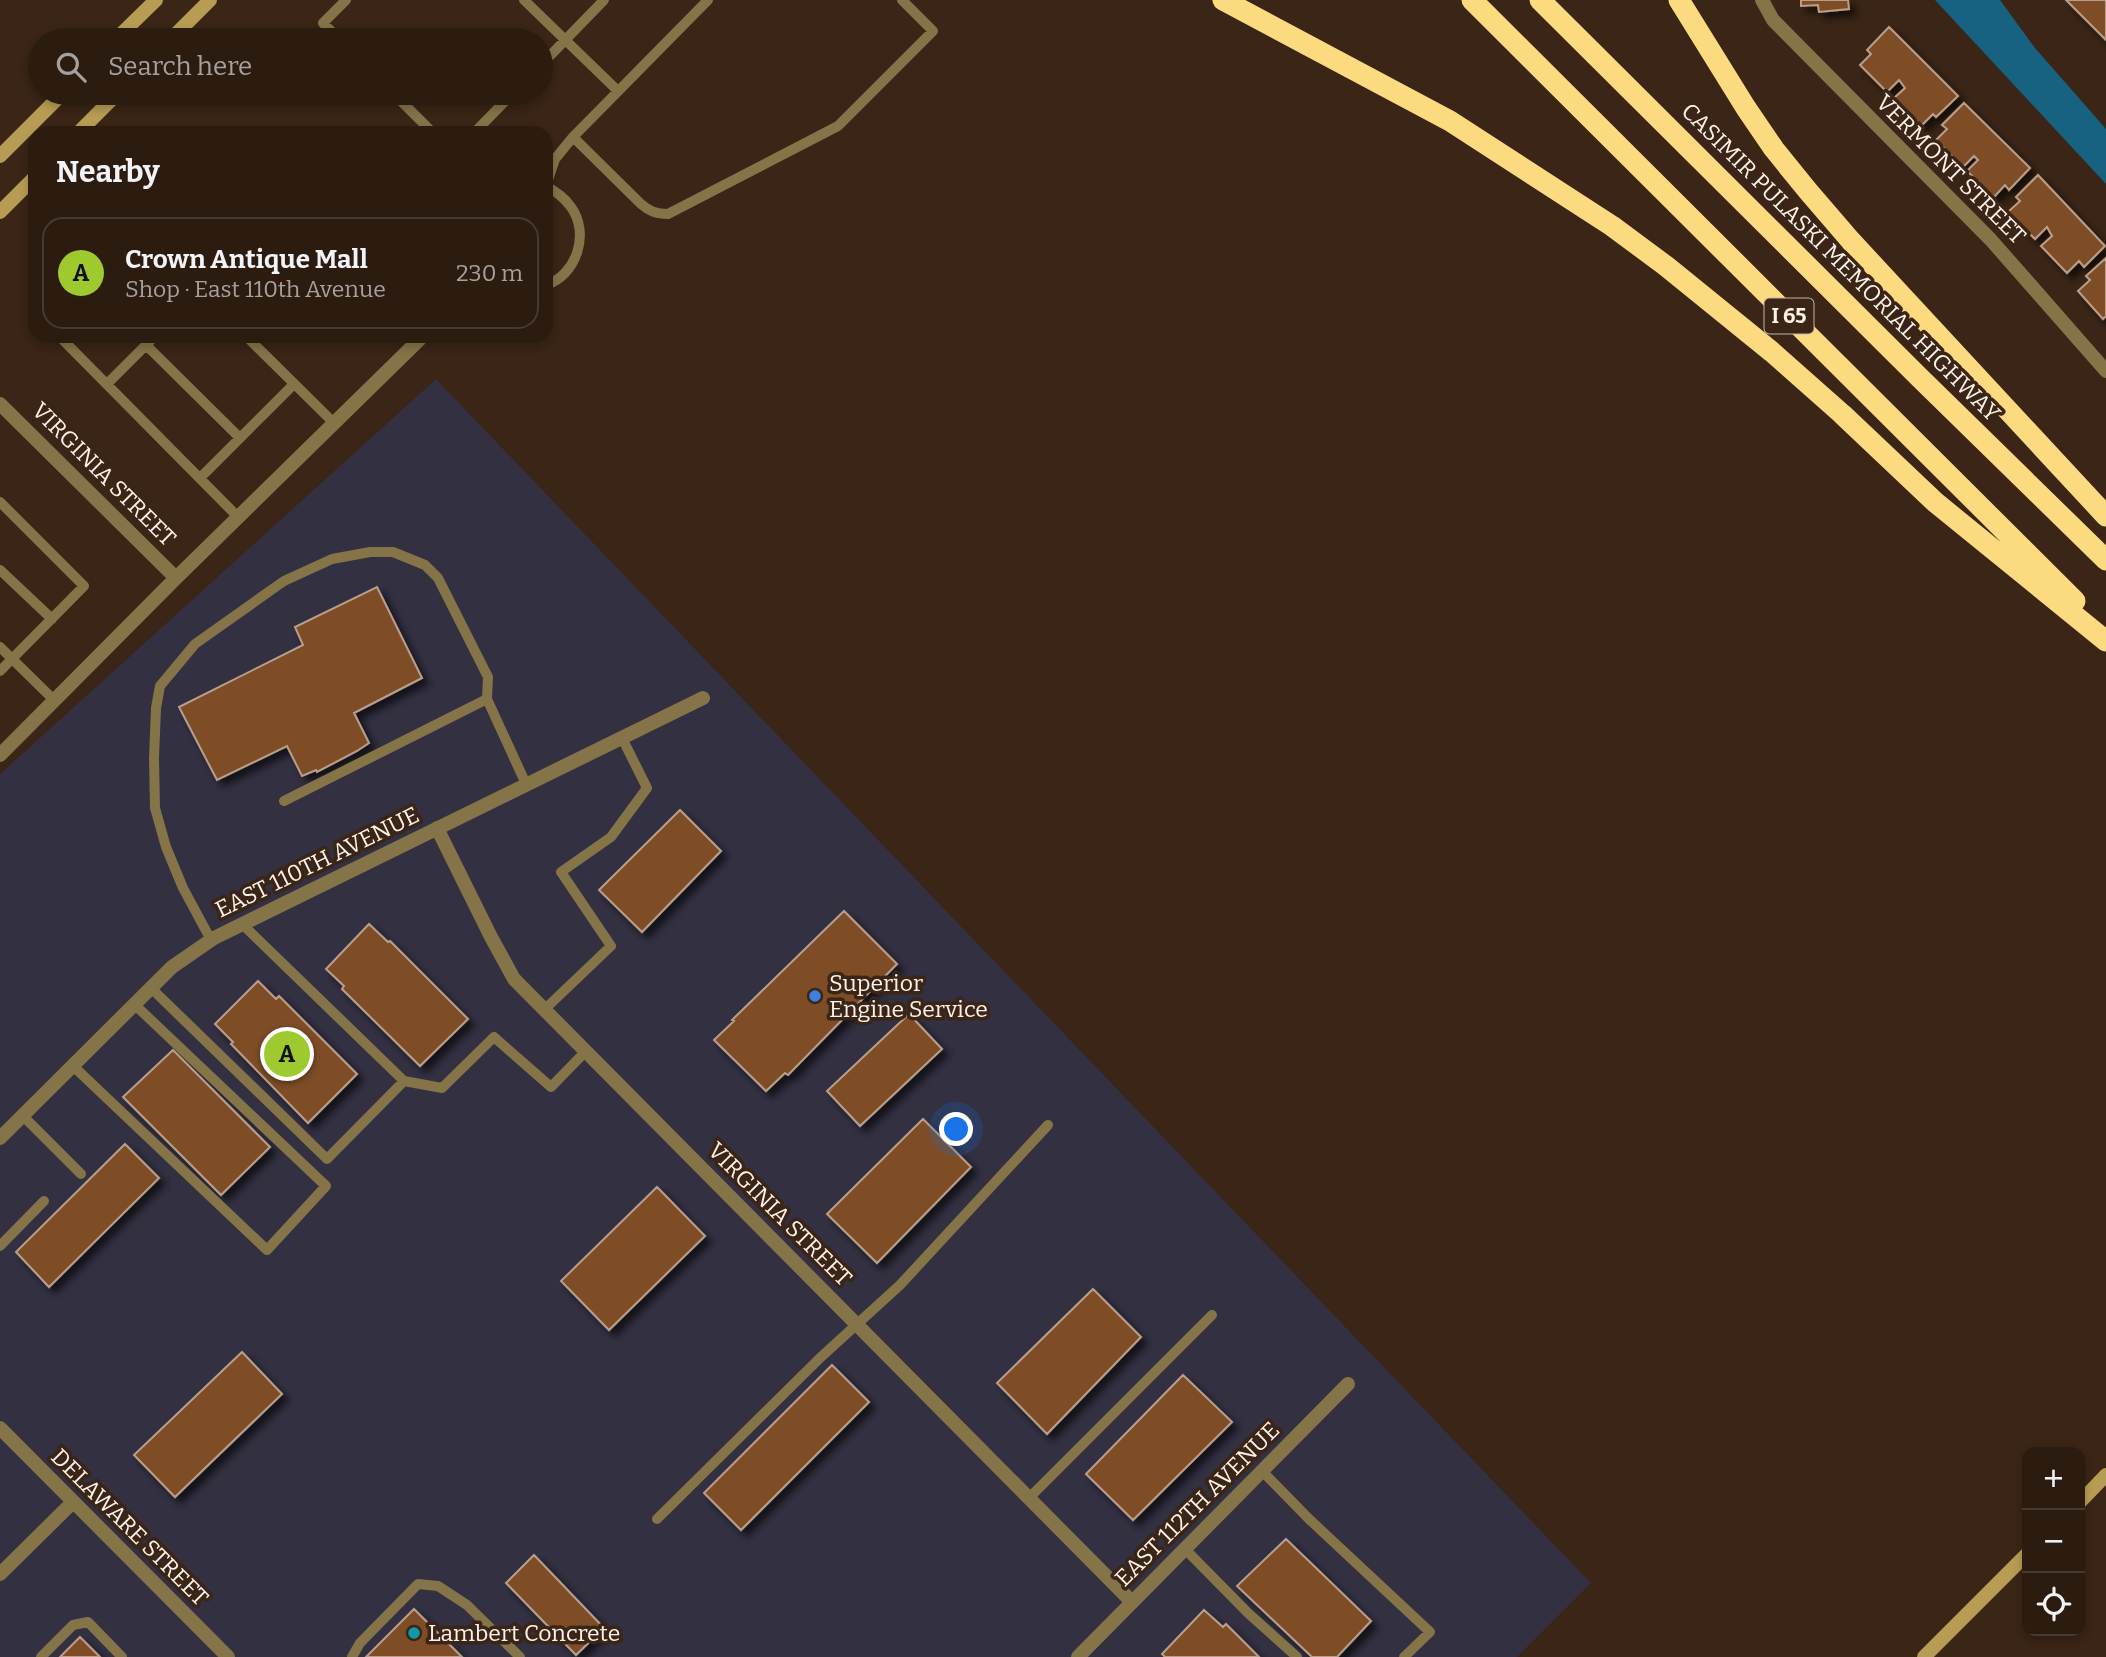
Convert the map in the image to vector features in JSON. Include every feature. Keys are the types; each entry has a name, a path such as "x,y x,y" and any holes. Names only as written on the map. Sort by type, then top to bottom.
{"highway":[{"path":"1223,0 1450,121 1612,226 1772,352 1935,502 2106,641"},
{"name":"I 65","path":"1472,0 2106,632"},
{"name":"CASIMIR PULASKI MEMORIAL HIGHWAY","path":"1540,0 1920,379 2106,560"},
{"path":"1679,0 1746,108 1774,149 1808,191 2106,516"}],"main road":[{"path":"128,28 156,0"},
{"path":"182,28 210,0"},
{"path":"30,126 51,105"},
{"path":"85,126 106,105"},
{"path":"0,156 28,128"},
{"path":"0,212 28,184"},
{"path":"2085,1497 2106,1475"},
{"path":"1924,1657 2022,1559"}],"street":[{"name":"VERMONT STREET","path":"1762,0 1773,20 1991,240 2106,371"},
{"path":"0,755 416,343"},
{"name":"VIRGINIA STREET","path":"0,404 176,578"},
{"name":"EAST 110TH AVENUE","path":"0,1138 172,967 211,940 703,698"},
{"name":"VIRGINIA STREET","path":"437,828 514,979 1132,1602"},
{"name":"EAST 112TH AVENUE","path":"1078,1657 1348,1384"},
{"name":"DELAWARE STREET","path":"0,1428 228,1657"},
{"path":"0,1574 74,1502"}],"lane":[{"path":"328,28 323,23 346,0"},
{"path":"553,52 604,0"},
{"path":"553,165 573,137 708,0"},
{"path":"573,137 641,204 658,214 668,215 838,126 933,31 902,0"},
{"path":"531,2 565,40 618,91"},
{"path":"405,105 426,126"},
{"path":"481,126 501,105"},
{"path":"553,190 573,209 579,226 580,243 575,260 565,273 553,281"},
{"path":"66,343 238,517"},
{"path":"253,343 334,423"},
{"path":"107,384 146,345 240,438"},
{"path":"200,478 294,384"},
{"path":"0,502 84,586 0,671"},
{"path":"211,940 183,888 166,847 155,808 156,708 160,686 195,644 284,581 332,559 370,552 393,552 425,565 438,578 488,677 487,699 526,784"},
{"path":"0,570 51,619"},
{"path":"0,647 55,701"},
{"path":"284,801 487,699"},
{"path":"545,1009 611,947 561,872 611,837 647,788 622,738"},
{"path":"242,924 404,1081 442,1088 494,1037 551,1087 586,1051"},
{"path":"151,988 327,1159 404,1081"},
{"path":"72,1065 267,1251 326,1186 134,1004"},
{"path":"249,1113 264,1098"},
{"path":"23,1115 81,1174"},
{"path":"657,1519 856,1324 900,1285 1048,1125"},
{"path":"0,1246 44,1201"},
{"path":"1029,1498 1212,1315"},
{"path":"1262,1471 1309,1519 1430,1632 1404,1657"},
{"path":"1185,1549 1248,1613 1297,1657"},
{"path":"352,1657 360,1643 418,1584 438,1586 467,1605 520,1657"},
{"path":"41,1657 73,1625 88,1622 122,1657"}],"shaded area":[{"path":"436,379 1591,1583 1517,1657 0,1657 0,774"}],"water":[{"path":"1935,0 2000,0 2035,48 2106,129 2106,184"}],"building":[{"path":"1801,0 1848,0 1849,9 1819,12 1818,5 1801,6"},
{"path":"2066,0 2106,0 2106,40"},
{"path":"1889,27 1958,96 1936,117 1933,114 1921,126 1894,98 1905,88 1899,80 1887,92 1860,65 1871,54 1867,50"},
{"path":"1964,103 2030,168 2009,190 2005,185 1994,197 1967,171 1978,160 1974,156 1963,167 1936,140 1947,129 1942,125"},
{"path":"2038,175 2105,246 2084,267 2079,261 2067,273 2041,246 2052,236 2047,227 2035,239 2008,212 2020,201 2016,197"},
{"path":"2106,258 2106,316 2103,319 2078,291 2090,280 2086,276"},
{"path":"377,587 422,678 354,713 369,743 317,772 316,770 302,776 287,746 217,780 179,707 303,645 295,627"},
{"path":"680,810 721,851 642,932 599,890"},
{"path":"844,911 897,964 788,1075 785,1073 766,1091 714,1040"},
{"path":"369,924 390,941 468,1019 420,1066 342,989 344,986 326,969"},
{"path":"258,981 276,999 279,996 357,1074 308,1123 215,1024"},
{"path":"909,1014 942,1049 860,1126 827,1091"},
{"path":"173,1050 270,1147 221,1195 123,1097"},
{"path":"923,1119 971,1167 877,1263 827,1214"},
{"path":"125,1144 159,1178 49,1287 16,1252"},
{"path":"657,1187 705,1236 609,1330 561,1281"},
{"path":"1093,1289 1141,1337 1047,1434 997,1383"},
{"path":"242,1352 282,1394 175,1497 134,1455"},
{"path":"832,1365 869,1402 741,1530 704,1493"},
{"path":"1183,1375 1232,1422 1133,1520 1086,1474"},
{"path":"1286,1539 1371,1621 1337,1657 1312,1657 1237,1586"},
{"path":"534,1555 604,1628 576,1655 506,1583"},
{"name":"Lambert Concrete","path":"414,1609 462,1657 366,1657"},
{"path":"1204,1610 1223,1627 1226,1624 1259,1657 1165,1657 1162,1654"},
{"path":"80,1637 100,1657 60,1657"}],"place":[{"name":"Superior Engine Service","path":"815,996"},
{"name":"Crown Antique Mall","path":"287,1054"},
{"name":"Lambert Concrete","path":"414,1633"}]}
